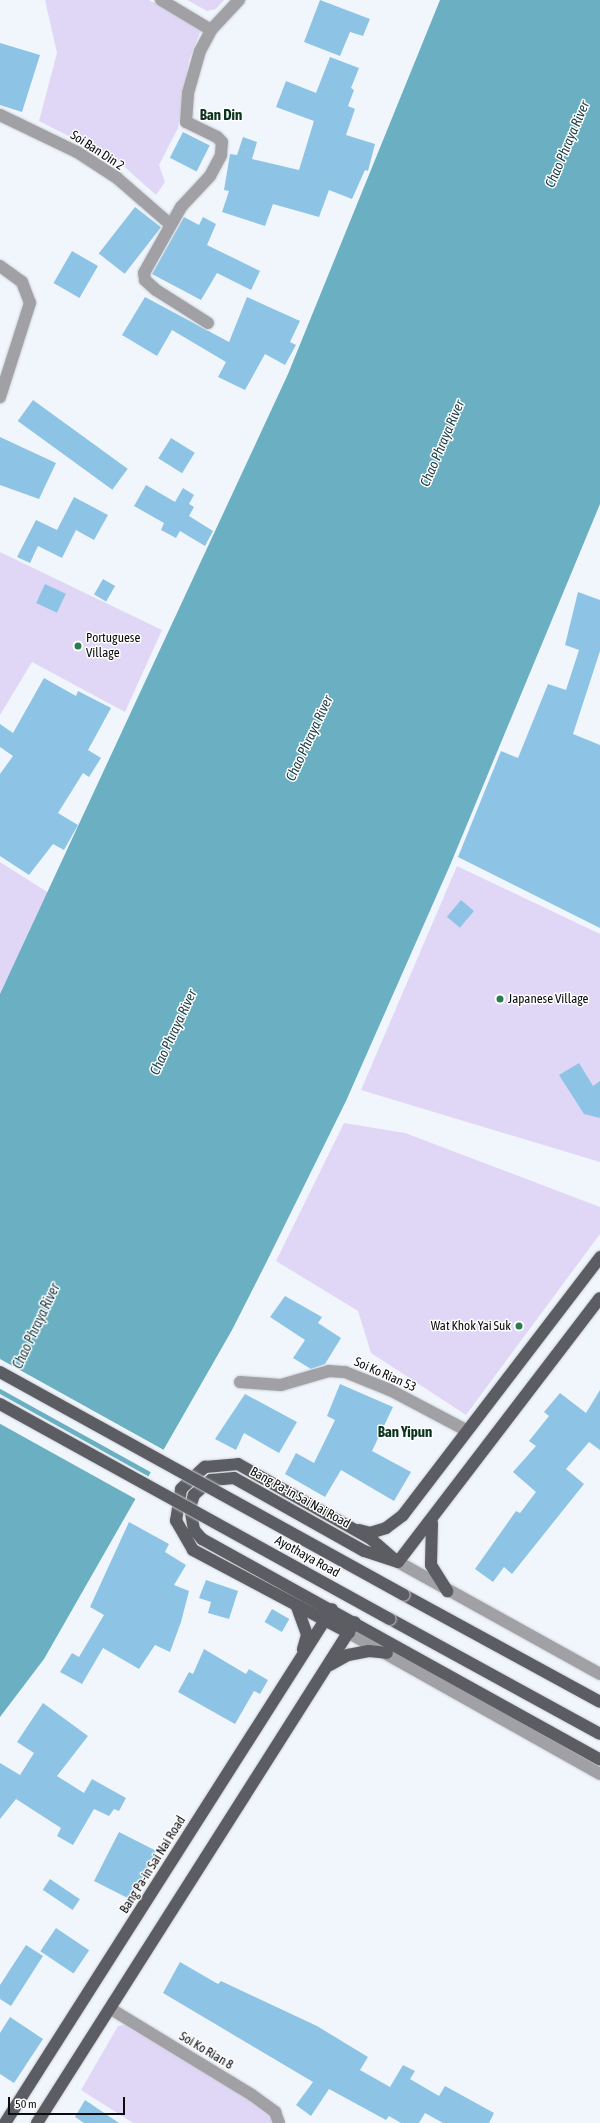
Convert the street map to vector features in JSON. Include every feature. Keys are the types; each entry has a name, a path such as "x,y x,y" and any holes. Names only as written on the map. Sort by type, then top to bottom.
{"main road":[{"name":"Bang Pa-in Sai Nai Road","path":"352,1528 370,1533 386,1528 403,1515 466,1430 600,1257"},
{"path":"398,1562 433,1520 600,1298"},
{"name":"Ayothaya Road","path":"0,1372 600,1702"},
{"name":"Ayothaya Road","path":"0,1404 600,1734"},
{"name":"Bang Pa-in Sai Nai Road","path":"349,1633 297,1607 193,1550 176,1521 181,1489 205,1467 238,1464 352,1528 398,1562"},
{"name":"Bang Pa-in Sai Nai Road","path":"398,1562 364,1551 234,1478 211,1480 201,1486 194,1495 190,1514 194,1530 202,1539 355,1622 600,1760"},
{"path":"433,1520 429,1535 430,1565 448,1591"},
{"path":"297,1607 307,1635 301,1658"},
{"name":"Bang Pa-in Sai Nai Road","path":"5,2123 332,1610"},
{"path":"37,2123 111,2009 355,1622"},
{"path":"328,1666 348,1655 370,1651 387,1653"}],"street":[{"path":"161,0 211,30"},
{"path":"208,323 145,280 144,273 170,224 210,176 221,155 222,142 190,125 185,118 192,80 211,30 239,0"},
{"name":"Soi Ban Din 2","path":"0,115 77,152 117,178 170,224"},
{"path":"0,266 22,282 30,303 0,397"},
{"name":"Soi Ko Rian 53","path":"240,1382 281,1385 329,1371 345,1372 466,1430"},
{"path":"398,1562 600,1674"},
{"path":"349,1633 600,1774"},
{"name":"Soi Ko Rian 8","path":"111,2009 252,2095 275,2112 279,2123"}],"shaded area":[{"path":"45,0 149,0 201,30 189,60 178,128 159,165 165,182 156,195 119,162 39,121 57,53"},
{"path":"187,0 224,0 216,9 207,11"},
{"name":"Portuguese Village","path":"0,552 162,630 125,712 32,662 0,715"},
{"path":"0,862 49,893 0,994"},
{"name":"Japanese Village","path":"457,866 600,934 600,1162 361,1090"},
{"path":"344,1123 405,1133 600,1207 600,1234 466,1415 371,1353 358,1311 276,1261"},
{"path":"125,2025 259,2104 271,2114 275,2123 133,2123 81,2090 118,2026"}],"water":[{"name":"Chao Phraya River","path":"440,0 600,0 600,504 451,863 346,1101 266,1263 232,1330 44,1659 0,1717 0,994 288,374"}],"pier":[{"path":"0,1359 165,1451 153,1473 0,1389"},
{"path":"0,1394 150,1477 138,1500 0,1424"}],"building":[{"path":"320,0 370,19 363,36 350,32 340,56 304,42"},
{"path":"0,43 40,55 22,112 0,105"},
{"path":"330,57 359,68 351,88 354,90 348,106 355,109 346,135 375,144 368,171 365,170 352,199 329,190 319,217 273,204 265,226 222,212 229,191 224,190 230,154 237,155 243,137 257,142 252,159 299,170 314,121 276,107 286,81 316,93"},
{"path":"183,132 210,146 197,171 170,158"},
{"path":"135,207 161,227 125,274 99,253"},
{"path":"184,217 199,225 203,217 216,224 207,245 260,271 251,290 217,273 201,300 152,274"},
{"path":"72,251 98,266 79,298 54,283"},
{"path":"145,297 229,342 247,297 300,321 290,342 296,345 285,365 265,354 245,390 218,377 226,362 172,330 157,356 122,335"},
{"path":"33,400 128,469 112,490 18,421"},
{"path":"0,437 56,463 39,499 0,485"},
{"path":"171,438 195,453 182,473 158,458"},
{"path":"146,485 175,502 183,488 194,495 189,504 194,507 189,516 213,531 205,546 180,531 176,538 161,530 164,523 134,506"},
{"path":"74,497 108,515 94,540 76,530 62,558 38,546 30,563 17,557 36,520 57,530"},
{"path":"103,579 115,586 106,602 94,595"},
{"path":"45,584 66,594 57,613 36,603"},
{"path":"578,592 600,600 600,651 573,734 600,745 600,928 458,857 501,751 518,758 548,684 566,690 579,650 565,645"},
{"path":"44,678 76,696 78,691 111,708 88,750 101,758 89,777 83,773 58,813 78,825 64,850 53,844 29,875 0,856 0,774 13,756 0,747 0,724 13,733"},
{"path":"461,900 474,911 460,928 447,917"},
{"path":"579,1063 593,1086 600,1081 600,1118 584,1114 559,1075"},
{"path":"285,1296 322,1317 318,1323 341,1338 325,1364 311,1369 293,1358 305,1340 270,1317"},
{"path":"340,1384 393,1407 372,1451 411,1472 394,1501 341,1470 325,1497 285,1474 296,1453 314,1463 335,1420 327,1416"},
{"path":"600,1390 600,1450 589,1442 566,1469 584,1484 512,1574 504,1567 493,1582 475,1569 516,1511 520,1513 536,1492 513,1472 536,1446 529,1441 549,1416 544,1412 560,1393 586,1413"},
{"path":"245,1394 297,1422 279,1453 244,1433 236,1450 215,1439"},
{"path":"129,1522 169,1544 165,1552 186,1565 174,1585 189,1591 181,1622 170,1652 155,1645 139,1669 103,1648 82,1684 60,1672 72,1653 79,1657 104,1615 90,1607"},
{"path":"206,1580 238,1591 229,1619 208,1613 211,1602 199,1598"},
{"path":"272,1609 289,1619 282,1632 264,1622"},
{"path":"204,1649 246,1674 249,1669 268,1680 260,1694 254,1691 235,1724 178,1692 189,1672 193,1674"},
{"path":"43,1703 88,1736 57,1776 84,1793 92,1779 126,1798 119,1811 114,1809 109,1816 94,1809 73,1845 57,1836 61,1828 16,1799 0,1819 0,1763 20,1775 34,1753 17,1742"},
{"path":"119,1832 156,1851 131,1900 94,1881"},
{"path":"50,1879 80,1899 73,1910 43,1890"},
{"path":"56,1928 89,1950 74,1974 40,1951"},
{"path":"26,1945 43,1956 11,2006 0,1999 0,1985"},
{"path":"180,1962 218,1984 221,1981 317,2026 368,2057 360,2070 390,2087 403,2065 415,2071 410,2079 439,2096 445,2086 494,2113 489,2123 443,2123 425,2113 419,2123 401,2123 389,2116 386,2120 329,2089 311,2116 296,2105 313,2082 163,1993"},
{"path":"10,2017 43,2039 14,2083 0,2074 0,2033"},
{"path":"85,2100 119,2123 84,2123 75,2117"}],"place":[{"name":"Portuguese Village","path":"78,646"},
{"name":"Japanese Village","path":"500,999"},
{"name":"Wat Khok Yai Suk","path":"519,1326"}],"district":[{"name":"Ban Din","path":"221,115"},
{"name":"Ban Yipun","path":"405,1432"}]}
